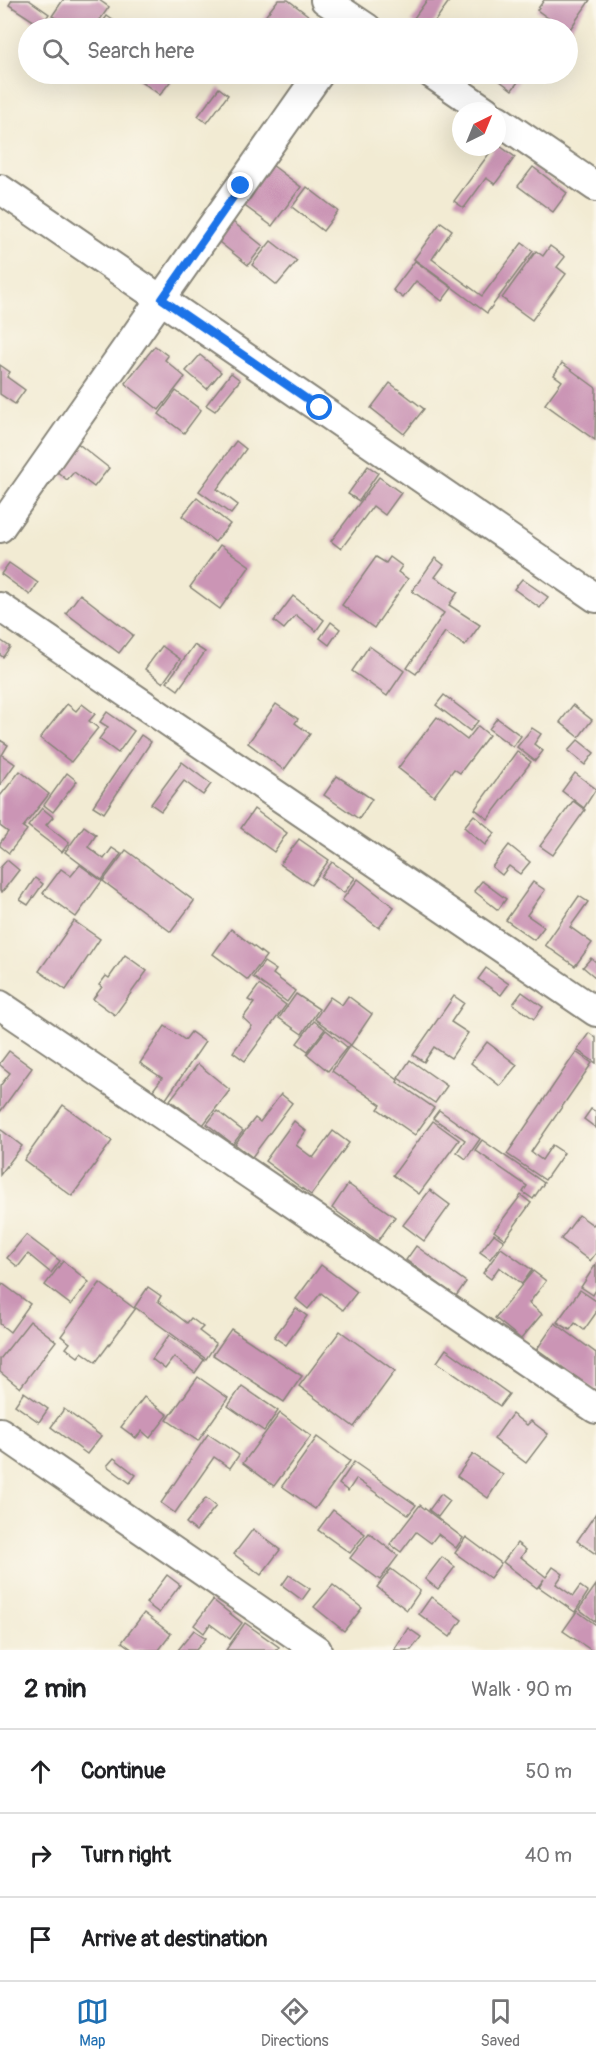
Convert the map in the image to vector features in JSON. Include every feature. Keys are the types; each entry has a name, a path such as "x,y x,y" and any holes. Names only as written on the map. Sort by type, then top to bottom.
{"street":[{"path":"325,0 357,18"},
{"path":"0,528 312,84"},
{"path":"447,84 473,102"},
{"path":"506,125 596,187"},
{"path":"0,189 596,598"},
{"path":"0,607 596,1012"},
{"path":"0,1005 596,1409"},
{"path":"0,1432 317,1650"}],"building":[{"path":"12,0 29,0 49,14 46,18 29,18 9,5"},
{"path":"63,0 99,0 109,7 101,18 55,18 52,16"},
{"path":"278,0 288,0 312,18 264,18"},
{"path":"427,0 450,0 437,18 414,18"},
{"path":"544,0 590,0 578,18 548,18 537,10"},
{"path":"145,84 168,84 160,95"},
{"path":"504,84 516,84 512,90"},
{"path":"219,88 228,95 207,123 198,116"},
{"path":"506,150 515,157 495,184 486,178 464,208 454,201 487,156 506,156"},
{"path":"268,162 301,187 272,226 238,201"},
{"path":"533,167 567,193 553,212 518,186"},
{"path":"307,187 338,211 323,231 292,207"},
{"path":"229,219 263,246 248,265 214,238"},
{"path":"441,222 452,230 432,259 482,296 522,243 533,251 487,313 414,259"},
{"path":"271,241 297,261 277,285 252,265"},
{"path":"550,246 565,257 557,267 566,274 532,320 502,298 536,251 543,256"},
{"path":"415,261 452,288 442,301 416,281 403,298 393,290"},
{"path":"155,346 168,356 165,360 185,377 159,410 125,383"},
{"path":"200,355 221,372 207,389 186,371"},
{"path":"562,363 596,388 595,440 545,404 562,381 554,375"},
{"path":"0,365 10,372 7,377 25,390 15,404 0,394"},
{"path":"231,373 240,380 215,411 206,405"},
{"path":"390,383 424,409 404,434 371,408"},
{"path":"176,391 201,410 184,433 159,414"},
{"path":"236,441 246,449 217,489 238,505 231,514 199,491"},
{"path":"76,442 109,468 94,487 74,472 67,480 55,470"},
{"path":"368,466 378,473 359,501 348,494"},
{"path":"379,477 401,493 385,515 373,506 341,549 331,541"},
{"path":"197,498 230,524 215,542 182,516"},
{"path":"220,545 250,566 220,609 190,587"},
{"path":"376,557 386,563 390,557 402,566 398,572 408,579 374,628 342,605"},
{"path":"435,558 444,565 435,577 458,592 449,605 480,625 465,646 445,632 416,674 407,668 444,613 412,591"},
{"path":"9,563 38,583 30,595 1,574"},
{"path":"522,579 548,597 540,608 514,589"},
{"path":"80,594 133,635 119,653 66,613"},
{"path":"293,596 324,620 316,631 296,615 284,629 274,621"},
{"path":"331,622 340,629 329,645 320,638"},
{"path":"0,640 10,647 3,657 0,655"},
{"path":"194,645 205,652 178,690 167,682"},
{"path":"162,646 180,659 163,683 145,669"},
{"path":"369,646 404,671 387,696 352,671"},
{"path":"444,695 478,721 470,731 436,705"},
{"path":"67,704 76,711 82,704 95,714 89,721 98,728 71,762 40,738"},
{"path":"276,704 298,719 295,723 310,734 284,770 248,743"},
{"path":"573,705 592,720 579,737 560,722"},
{"path":"107,712 134,731 118,753 99,739 108,727 100,722"},
{"path":"437,717 467,740 478,726 489,735 460,773 454,769 434,796 398,768"},
{"path":"497,718 521,736 513,747 489,729"},
{"path":"532,728 541,734 534,744 543,751 535,761 517,747"},
{"path":"141,735 151,742 104,813 93,806"},
{"path":"0,740 8,745 2,755 15,764 0,785"},
{"path":"578,740 594,753 585,765 568,751"},
{"path":"517,751 531,762 488,819 475,809"},
{"path":"182,762 211,784 203,795 184,781 161,811 151,804"},
{"path":"20,771 49,794 23,827 27,830 9,853 0,846 8,832 0,826 0,796"},
{"path":"67,773 77,781 53,812 44,805"},
{"path":"575,773 596,789 584,808 562,791"},
{"path":"337,776 372,799 359,819 324,795"},
{"path":"573,801 585,810 553,855 540,846"},
{"path":"42,808 53,817 46,825 69,843 62,852 28,826"},
{"path":"254,809 287,833 274,852 241,828"},
{"path":"474,815 495,833 485,845 464,827"},
{"path":"84,826 96,835 88,847 104,859 112,848 121,854 102,880 65,852"},
{"path":"299,839 329,860 311,885 280,864"},
{"path":"509,845 530,862 520,874 509,866 502,875 492,867"},
{"path":"126,850 194,901 171,932 103,881"},
{"path":"7,860 19,870 2,892 0,891 0,868"},
{"path":"332,862 355,878 344,893 321,877"},
{"path":"80,865 102,881 76,917 43,893 61,869 71,876"},
{"path":"35,878 43,884 28,905 20,900"},
{"path":"358,879 394,907 379,928 342,900"},
{"path":"482,881 506,899 498,910 474,891"},
{"path":"533,882 545,890 527,915 544,927 534,940 506,920"},
{"path":"579,896 588,902 570,927 592,943 575,966 545,945"},
{"path":"74,921 100,939 66,990 39,971"},
{"path":"231,929 266,956 248,980 213,954"},
{"path":"125,955 147,971 115,1015 93,999 102,987 99,985 106,976 109,978"},
{"path":"591,958 596,962 596,978 583,967"},
{"path":"264,962 276,970 273,974 295,991 287,1002 253,977"},
{"path":"486,968 509,984 501,995 478,979"},
{"path":"259,985 286,1005 245,1061 233,1052 252,1026 243,1018 254,1003 248,1000"},
{"path":"522,992 543,1007 534,1019 513,1004"},
{"path":"296,994 319,1009 302,1034 279,1018"},
{"path":"348,996 372,1014 351,1045 315,1019 330,997 342,1005"},
{"path":"454,996 464,1003 451,1022 468,1033 451,1058 434,1047 424,1062 413,1055"},
{"path":"314,1021 325,1029 308,1051 297,1043"},
{"path":"165,1026 185,1040 191,1032 205,1042 166,1099 153,1090 162,1078 140,1063"},
{"path":"326,1030 347,1047 328,1071 307,1054"},
{"path":"589,1033 596,1038 596,1063 577,1050"},
{"path":"487,1042 517,1065 500,1086 471,1063"},
{"path":"350,1045 434,1108 415,1135 378,1109 381,1105 332,1071"},
{"path":"9,1051 32,1068 0,1112 0,1086 10,1073 0,1063"},
{"path":"576,1052 592,1063 531,1152 542,1160 552,1145 564,1153 545,1180 507,1154"},
{"path":"410,1060 447,1086 435,1103 398,1078"},
{"path":"198,1064 230,1090 203,1125 170,1100"},
{"path":"281,1094 292,1103 252,1157 235,1144 255,1118 260,1122"},
{"path":"63,1105 112,1141 72,1196 24,1160"},
{"path":"591,1109 596,1112 596,1128 584,1119"},
{"path":"439,1110 480,1139 466,1159 457,1152 465,1140 433,1118"},
{"path":"217,1111 243,1131 233,1144 207,1124"},
{"path":"294,1121 306,1131 296,1145 313,1158 333,1131 349,1143 311,1195 265,1161"},
{"path":"433,1121 459,1140 419,1194 393,1175"},
{"path":"0,1129 22,1146 0,1175"},
{"path":"482,1140 544,1183 533,1199 523,1192 527,1186 475,1150"},
{"path":"348,1184 395,1217 378,1241 332,1208"},
{"path":"430,1190 450,1205 424,1241 403,1225"},
{"path":"521,1195 531,1203 505,1239 494,1231"},
{"path":"579,1215 593,1225 596,1222 596,1253 590,1261 561,1239"},
{"path":"494,1234 504,1241 490,1259 480,1252"},
{"path":"26,1235 60,1261 51,1273 28,1254 18,1267 7,1258"},
{"path":"416,1246 466,1282 456,1296 406,1260"},
{"path":"501,1248 532,1270 522,1284 499,1267 491,1279 483,1273"},
{"path":"63,1261 89,1282 71,1305 45,1285"},
{"path":"596,1264 596,1290 593,1295 581,1287"},
{"path":"321,1265 357,1292 343,1310 321,1293 308,1309 296,1299"},
{"path":"533,1271 546,1281 529,1303 542,1314 521,1339 495,1318"},
{"path":"100,1283 134,1308 148,1287 161,1296 158,1301 187,1323 191,1318 203,1327 199,1331 216,1344 206,1359 136,1308 96,1362 82,1352 78,1357 66,1348 70,1343 61,1336"},
{"path":"3,1284 30,1304 10,1332 0,1324 0,1288"},
{"path":"580,1290 596,1301 596,1313 584,1330 575,1323 570,1330 557,1322"},
{"path":"296,1308 307,1316 286,1345 274,1337"},
{"path":"30,1321 56,1341 20,1388 0,1372 0,1359"},
{"path":"555,1323 596,1353 596,1391 537,1349"},
{"path":"231,1329 302,1376 284,1402 213,1355"},
{"path":"340,1331 395,1371 354,1427 299,1386"},
{"path":"169,1335 204,1360 195,1373 174,1357 165,1369 152,1359"},
{"path":"446,1349 509,1394 500,1406 437,1362"},
{"path":"198,1377 228,1398 198,1441 167,1420"},
{"path":"242,1386 278,1411 264,1431 228,1406"},
{"path":"24,1392 48,1409 39,1422 15,1405"},
{"path":"144,1397 168,1415 150,1438 142,1431 136,1438 121,1427"},
{"path":"64,1409 101,1436 87,1454 51,1427"},
{"path":"280,1413 311,1436 274,1486 243,1463"},
{"path":"512,1414 527,1425 531,1421 548,1434 526,1463 494,1439"},
{"path":"208,1434 239,1455 230,1468 214,1457 175,1513 161,1503"},
{"path":"317,1437 350,1461 315,1509 282,1486"},
{"path":"473,1454 503,1475 488,1498 457,1476"},
{"path":"114,1458 136,1475 130,1483 107,1466"},
{"path":"354,1462 416,1505 408,1515 356,1479 348,1491 339,1484"},
{"path":"441,1494 450,1501 438,1517 429,1510"},
{"path":"206,1498 216,1506 196,1531 186,1523"},
{"path":"420,1505 463,1538 456,1548 438,1534 431,1543 416,1532 401,1552 390,1544"},
{"path":"333,1510 365,1534 350,1553 318,1530"},
{"path":"596,1513 596,1554 577,1541"},
{"path":"253,1529 280,1550 261,1575 234,1554"},
{"path":"369,1533 398,1556 380,1580 350,1558"},
{"path":"466,1537 501,1563 490,1578 455,1553"},
{"path":"517,1543 526,1550 521,1557 546,1577 553,1567 563,1574 556,1584 573,1596 580,1586 588,1592 575,1612 539,1587 544,1579 537,1588 503,1562"},
{"path":"442,1557 455,1567 438,1589 425,1579"},
{"path":"391,1569 420,1591 407,1610 377,1587"},
{"path":"167,1575 180,1585 159,1613 146,1603"},
{"path":"289,1575 310,1589 302,1600 282,1585"},
{"path":"333,1585 362,1608 344,1631 314,1607"},
{"path":"596,1585 596,1622 579,1609"},
{"path":"431,1597 462,1620 450,1637 419,1614"},
{"path":"213,1600 242,1623 230,1639 210,1624 204,1633 194,1625"},
{"path":"577,1611 596,1625 596,1650 591,1650 563,1631"},
{"path":"144,1613 171,1634 159,1650 133,1650 122,1642"},
{"path":"245,1623 279,1647 277,1650 226,1650"},
{"path":"408,1628 421,1637 411,1650 394,1650"},
{"path":"194,1630 206,1638 196,1650 178,1650"}],"route":[{"path":"241,186 162,299 320,408"}]}
